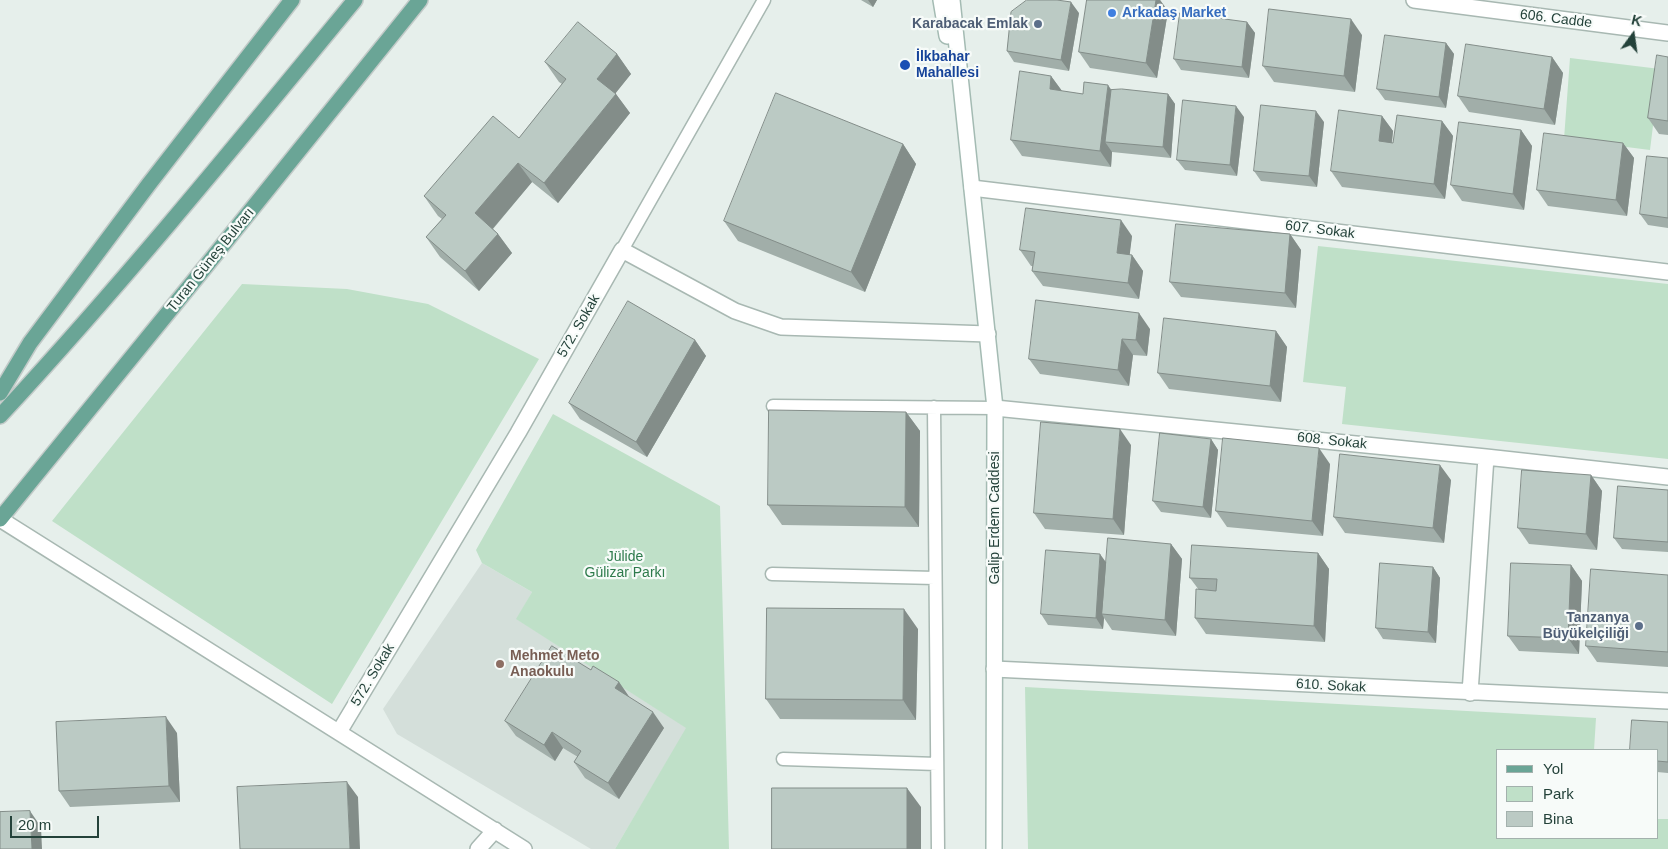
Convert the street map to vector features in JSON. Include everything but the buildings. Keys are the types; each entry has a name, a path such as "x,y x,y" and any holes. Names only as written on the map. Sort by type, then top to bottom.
{"main road":[{"path":"0,392 36,335 149,184 292,0"},
{"path":"0,416 59,352 160,236 355,0"},
{"name":"Turan Güneş Bulvarı","path":"0,519 420,0"}],"street":[{"name":"Galip Erdem Caddesi","path":"941,0 972,188"},
{"name":"Galip Erdem Caddesi","path":"952,0 995,408 994,849"},
{"name":"606. Cadde","path":"1414,0 1668,33"},
{"name":"607. Sokak","path":"972,188 1668,272"},
{"path":"622,250 734,311 781,328 988,334"},
{"name":"572. Sokak","path":"339,732 518,433 622,250"},
{"name":"608. Sokak","path":"995,408 1668,477"},
{"path":"1470,693 1486,457"},
{"path":"0,519 524,849"},
{"name":"610. Sokak","path":"994,668 1470,693 1668,701"},
{"path":"478,849 494,830"}],"lane":[{"path":"622,250 764,0"},
{"path":"773,406 995,408"},
{"path":"934,407 938,849"},
{"path":"772,574 935,578"},
{"path":"783,759 937,764"}],"shaded area":[{"name":"Mehmet Meto Anaokulu","path":"482,563 532,592 517,619 687,728 615,849 591,849 397,734 383,709"}],"green space":[{"path":"1570,58 1660,69 1650,150 1564,139"},
{"path":"1318,246 1668,284 1668,459 1342,424 1346,387 1303,382"},
{"path":"242,284 347,289 428,304 539,359 332,704 52,521"},
{"name":"Jülide Gülizar Parkı","path":"553,414 720,506 729,849 615,849 686,728 516,619 532,592 482,563 476,550"},
{"path":"1025,687 1596,718 1594,749 1496,749 1496,839 1658,839 1658,819 1668,819 1668,849 1028,849"}],"place":[{"name":"Arkadaş Market","path":"1112,13"},
{"name":"Karabacak Emlak","path":"1038,24"},
{"name":"İlkbahar Mahallesi","path":"905,65"},
{"name":"Tanzanya Büyükelçiliği","path":"1639,626"},
{"name":"Mehmet Meto Anaokulu","path":"500,664"}]}
